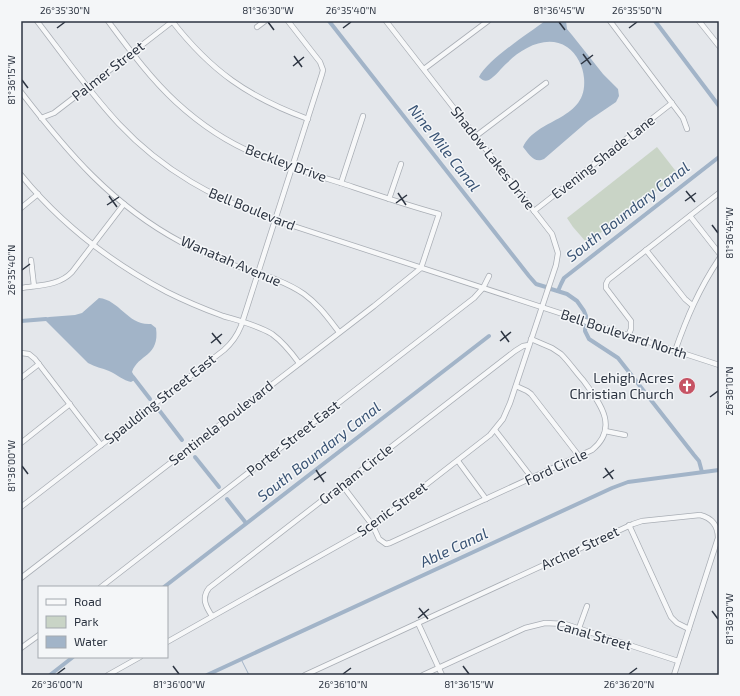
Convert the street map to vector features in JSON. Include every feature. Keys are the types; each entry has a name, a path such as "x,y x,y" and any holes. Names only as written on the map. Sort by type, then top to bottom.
{"street":[{"name":"Bell Boulevard","path":"37,21 107,111 143,148 174,172 220,198 247,210 528,303"},
{"name":"Beckley Drive","path":"108,21 164,90 176,102 217,133 262,157 439,214 421,268"},
{"name":"Palmer Street","path":"41,118 54,112 88,87 172,21"},
{"path":"172,21 198,52 232,82 262,100 308,119"},
{"path":"257,27 265,21"},
{"name":"Spaulding Street East","path":"21,507 230,344 235,337 242,322 323,70 320,62 288,21"},
{"name":"Shadow Lakes Drive","path":"386,21 552,234 558,253 556,265 542,308"},
{"path":"424,69 488,21"},
{"path":"610,21 683,118 687,129"},
{"path":"699,21 719,46"},
{"path":"476,136 546,82"},
{"name":"Wanatah Avenue","path":"21,92 62,144 84,168 124,204 152,224 180,241 216,258 291,286 304,294 319,307 339,332"},
{"name":"Evening Shade Lane","path":"534,211 672,103"},
{"path":"341,183 363,116"},
{"path":"389,199 401,164"},
{"path":"21,175 68,224 126,268 168,292 211,311 263,330 276,337 299,363"},
{"path":"628,336 631,329 631,321 606,288 608,280 719,193"},
{"path":"21,208 38,194"},
{"path":"21,288 54,283 65,278 72,272 124,204"},
{"path":"690,216 719,253"},
{"path":"646,250 685,299 692,304"},
{"path":"675,351 692,304 719,259"},
{"path":"31,260 34,286"},
{"name":"Sentinela Boulevard","path":"21,578 421,268"},
{"name":"Porter Street East","path":"103,586 474,298 483,288 489,276"},
{"name":"Bell Boulevard North","path":"528,303 719,365"},
{"name":"Scenic Street","path":"168,641 373,526 458,461 495,430 507,411 542,308"},
{"path":"531,339 552,348 567,361 601,405 605,415 605,431 625,435"},
{"name":"Graham Circle","path":"212,616 204,596 209,588 515,351 523,346 529,345"},
{"path":"21,353 29,354 39,364 102,445"},
{"path":"21,378 39,364"},
{"path":"516,386 527,390 531,394 579,456"},
{"path":"21,442 70,404"},
{"path":"495,430 532,478"},
{"name":"Ford Circle","path":"373,526 379,539 385,543 390,543 579,456 595,447 601,440 605,431"},
{"path":"458,461 486,499"},
{"path":"342,485 373,526"},
{"name":"Archer Street","path":"305,675 629,526 642,521 695,515 705,516 715,525 718,533 717,542 674,675"},
{"path":"629,526 671,617 677,623 689,629"},
{"path":"579,628 586,606"},
{"path":"418,623 442,675"},
{"name":"Canal Street","path":"423,675 525,628 545,623 560,623 579,628 678,661"},
{"path":"21,648 38,636"},
{"path":"108,675 138,658"}],"green space":[{"path":"657,147 678,174 587,243 567,218"}],"water":[{"path":"545,21 566,21 567,29 603,74 618,89 619,96 616,102 588,121 544,159 537,160 532,158 523,147 530,137 539,130 570,111 578,103 583,92 584,78 581,65 577,57 571,50 559,43 543,42 535,44 520,52 489,80 486,81 479,77 483,70 499,55"},
{"path":"99,298 113,303 136,321 143,324 151,324 156,328 155,345 152,350 135,366 132,372 136,379 131,382 88,363 45,320 45,318 49,317 82,313"}],"waterway":[{"name":"Nine Mile Canal","path":"329,21 529,276 536,284 546,287"},
{"path":"655,21 719,106"},
{"name":"South Boundary Canal","path":"558,291 564,278 719,157"},
{"path":"551,289 567,294 577,301 586,316 585,331 589,339 618,358 699,461 702,472"},
{"path":"21,321 46,319"},
{"name":"South Boundary Canal","path":"165,586 489,336"},
{"path":"133,377 150,399"},
{"path":"159,410 182,440"},
{"path":"195,457 219,487"},
{"name":"Able Canal","path":"207,675 612,488 628,482 719,470"},
{"path":"227,499 246,523"},
{"name":"South Boundary Canal","path":"50,675 72,658"},
{"path":"241,659 249,675"}],"place":[{"name":"Lehigh Acres Christian Church","path":"687,386"}]}
